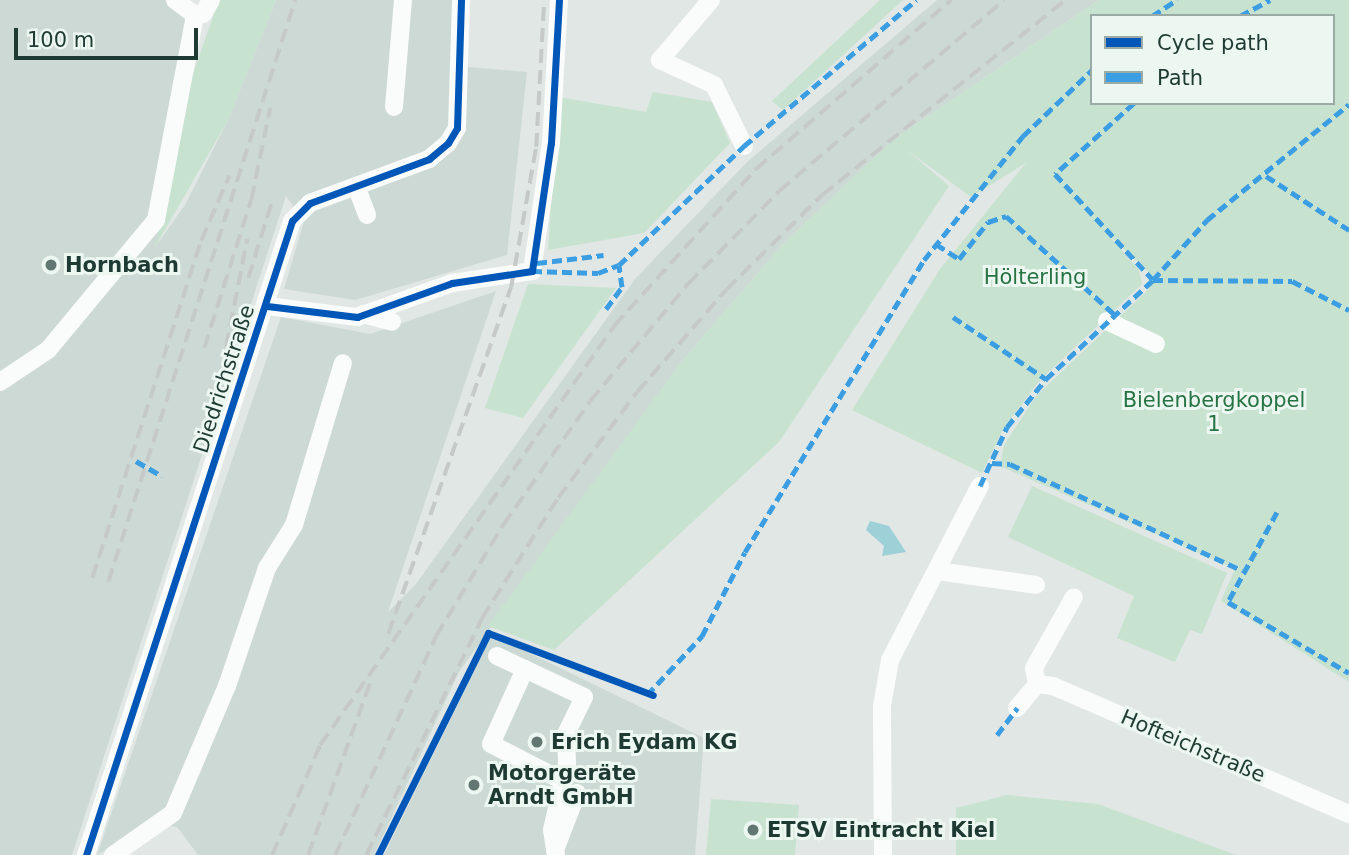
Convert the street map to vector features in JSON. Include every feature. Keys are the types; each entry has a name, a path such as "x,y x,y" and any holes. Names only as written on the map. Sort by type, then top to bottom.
{"street":[{"path":"175,0 195,15 203,14 211,0"},
{"path":"394,107 403,0"},
{"name":"Diedrichstraße","path":"86,855 298,212 356,186 429,159 457,128 461,0"},
{"path":"267,306 320,316 363,314 452,283 532,271 551,143 559,0"},
{"path":"711,0 660,60 713,85 744,146"},
{"path":"0,382 48,350 156,220 195,15"},
{"path":"356,186 367,215"},
{"path":"363,314 393,322"},
{"path":"1107,321 1156,344"},
{"path":"113,855 173,813 227,686 267,569 294,526 343,363"},
{"path":"883,855 885,681 898,641 980,486"},
{"path":"937,571 1035,585"},
{"path":"1017,708 1037,684 1034,668 1074,597"},
{"path":"496,656 584,697 566,734 552,830 556,853"},
{"path":"525,669 491,744 561,780"},
{"name":"Hofteichstraße","path":"1037,684 1349,814"},
{"path":"556,853 577,793"}],"shaded area":[{"path":"0,0 167,0 201,29 177,119 172,178 155,247 185,205 228,120 276,0 466,0 467,67 527,72 507,255 355,300 284,289 304,221 286,196 72,855 0,855"},
{"path":"937,0 1099,0 894,139 783,244 681,362 459,672 374,855 198,855 178,828 159,821 97,855 281,317 370,334 496,291 388,612 416,584 635,279 747,162"},
{"path":"492,635 704,738 695,855 384,855"}],"green space":[{"path":"219,0 276,0 228,120 154,249 172,178 177,119"},
{"path":"880,0 903,0 783,110 772,101"},
{"path":"1099,0 1349,0 1349,682 1221,601 1235,569 1000,466 1004,445 1036,396 1149,289 1151,274 1106,233 1139,270 1142,284 1039,381 1003,429 982,473 852,410 940,269 1026,163 971,197 907,150 949,186 779,442 554,650 488,626 681,362 783,244 894,139"},
{"path":"653,92 712,102 730,143 644,233 548,250 558,97 646,112"},
{"path":"528,284 616,288 523,418 485,408"},
{"path":"1032,486 1227,573 1202,634 1190,630 1175,662 1117,638 1134,596 1008,537"},
{"path":"1007,795 1098,804 1236,855 956,855 956,808"},
{"name":"ETSV Eintracht Kiel","path":"711,799 799,805 795,855 706,855"}],"water":[{"path":"870,521 889,526 906,552 882,556 884,546 866,530"}],"railway":[{"path":"108,582 295,0"},
{"path":"388,634 511,287 536,147 544,0"},
{"path":"272,855 320,745 614,326 756,169 951,0"},
{"path":"335,855 436,636 503,525 590,401 688,284 779,191 1004,0"},
{"path":"366,855 482,618 558,498 637,392 726,290 822,195 1065,0"},
{"path":"204,348 251,200 270,108"},
{"path":"92,578 201,241 229,176"},
{"path":"248,278 272,201"},
{"path":"226,347 247,239"},
{"path":"308,855 372,677"}],"marked path":[{"path":"532,271 598,273 619,265 744,146 916,0"},
{"path":"1155,14 1177,0"},
{"path":"1244,14 1270,0"},
{"path":"647,695 702,636 745,552 924,260 1023,136 1090,72"},
{"path":"980,486 1007,427 1046,379 1153,280 1207,220 1349,104"},
{"path":"1132,105 1055,174 1153,280 1292,281 1349,310"},
{"path":"1266,176 1349,230"},
{"path":"936,244 959,259 988,222 1006,216 1114,314"},
{"path":"537,263 604,255"},
{"path":"606,309 622,287 619,265"},
{"path":"953,317 1046,379"},
{"path":"136,461 162,476"},
{"path":"992,463 1010,464 1242,570"},
{"path":"1277,512 1228,602 1349,673"},
{"path":"997,735 1017,708"}],"cycle path":[{"path":"86,855 292,221 310,203 429,159 448,143 457,128 461,0"},
{"path":"267,306 357,317 452,283 532,271 551,143 559,0"},
{"path":"378,855 488,633 653,695"}],"place":[{"name":"Hornbach","path":"51,265"},
{"name":"Erich Eydam KG","path":"537,742"},
{"name":"Motorgeräte Arndt GmbH","path":"474,785"},
{"name":"ETSV Eintracht Kiel","path":"753,830"}],"park label":[{"name":"Hölterling","path":"1035,277"},
{"name":"Bielenbergkoppel 1","path":"1214,412"}]}
